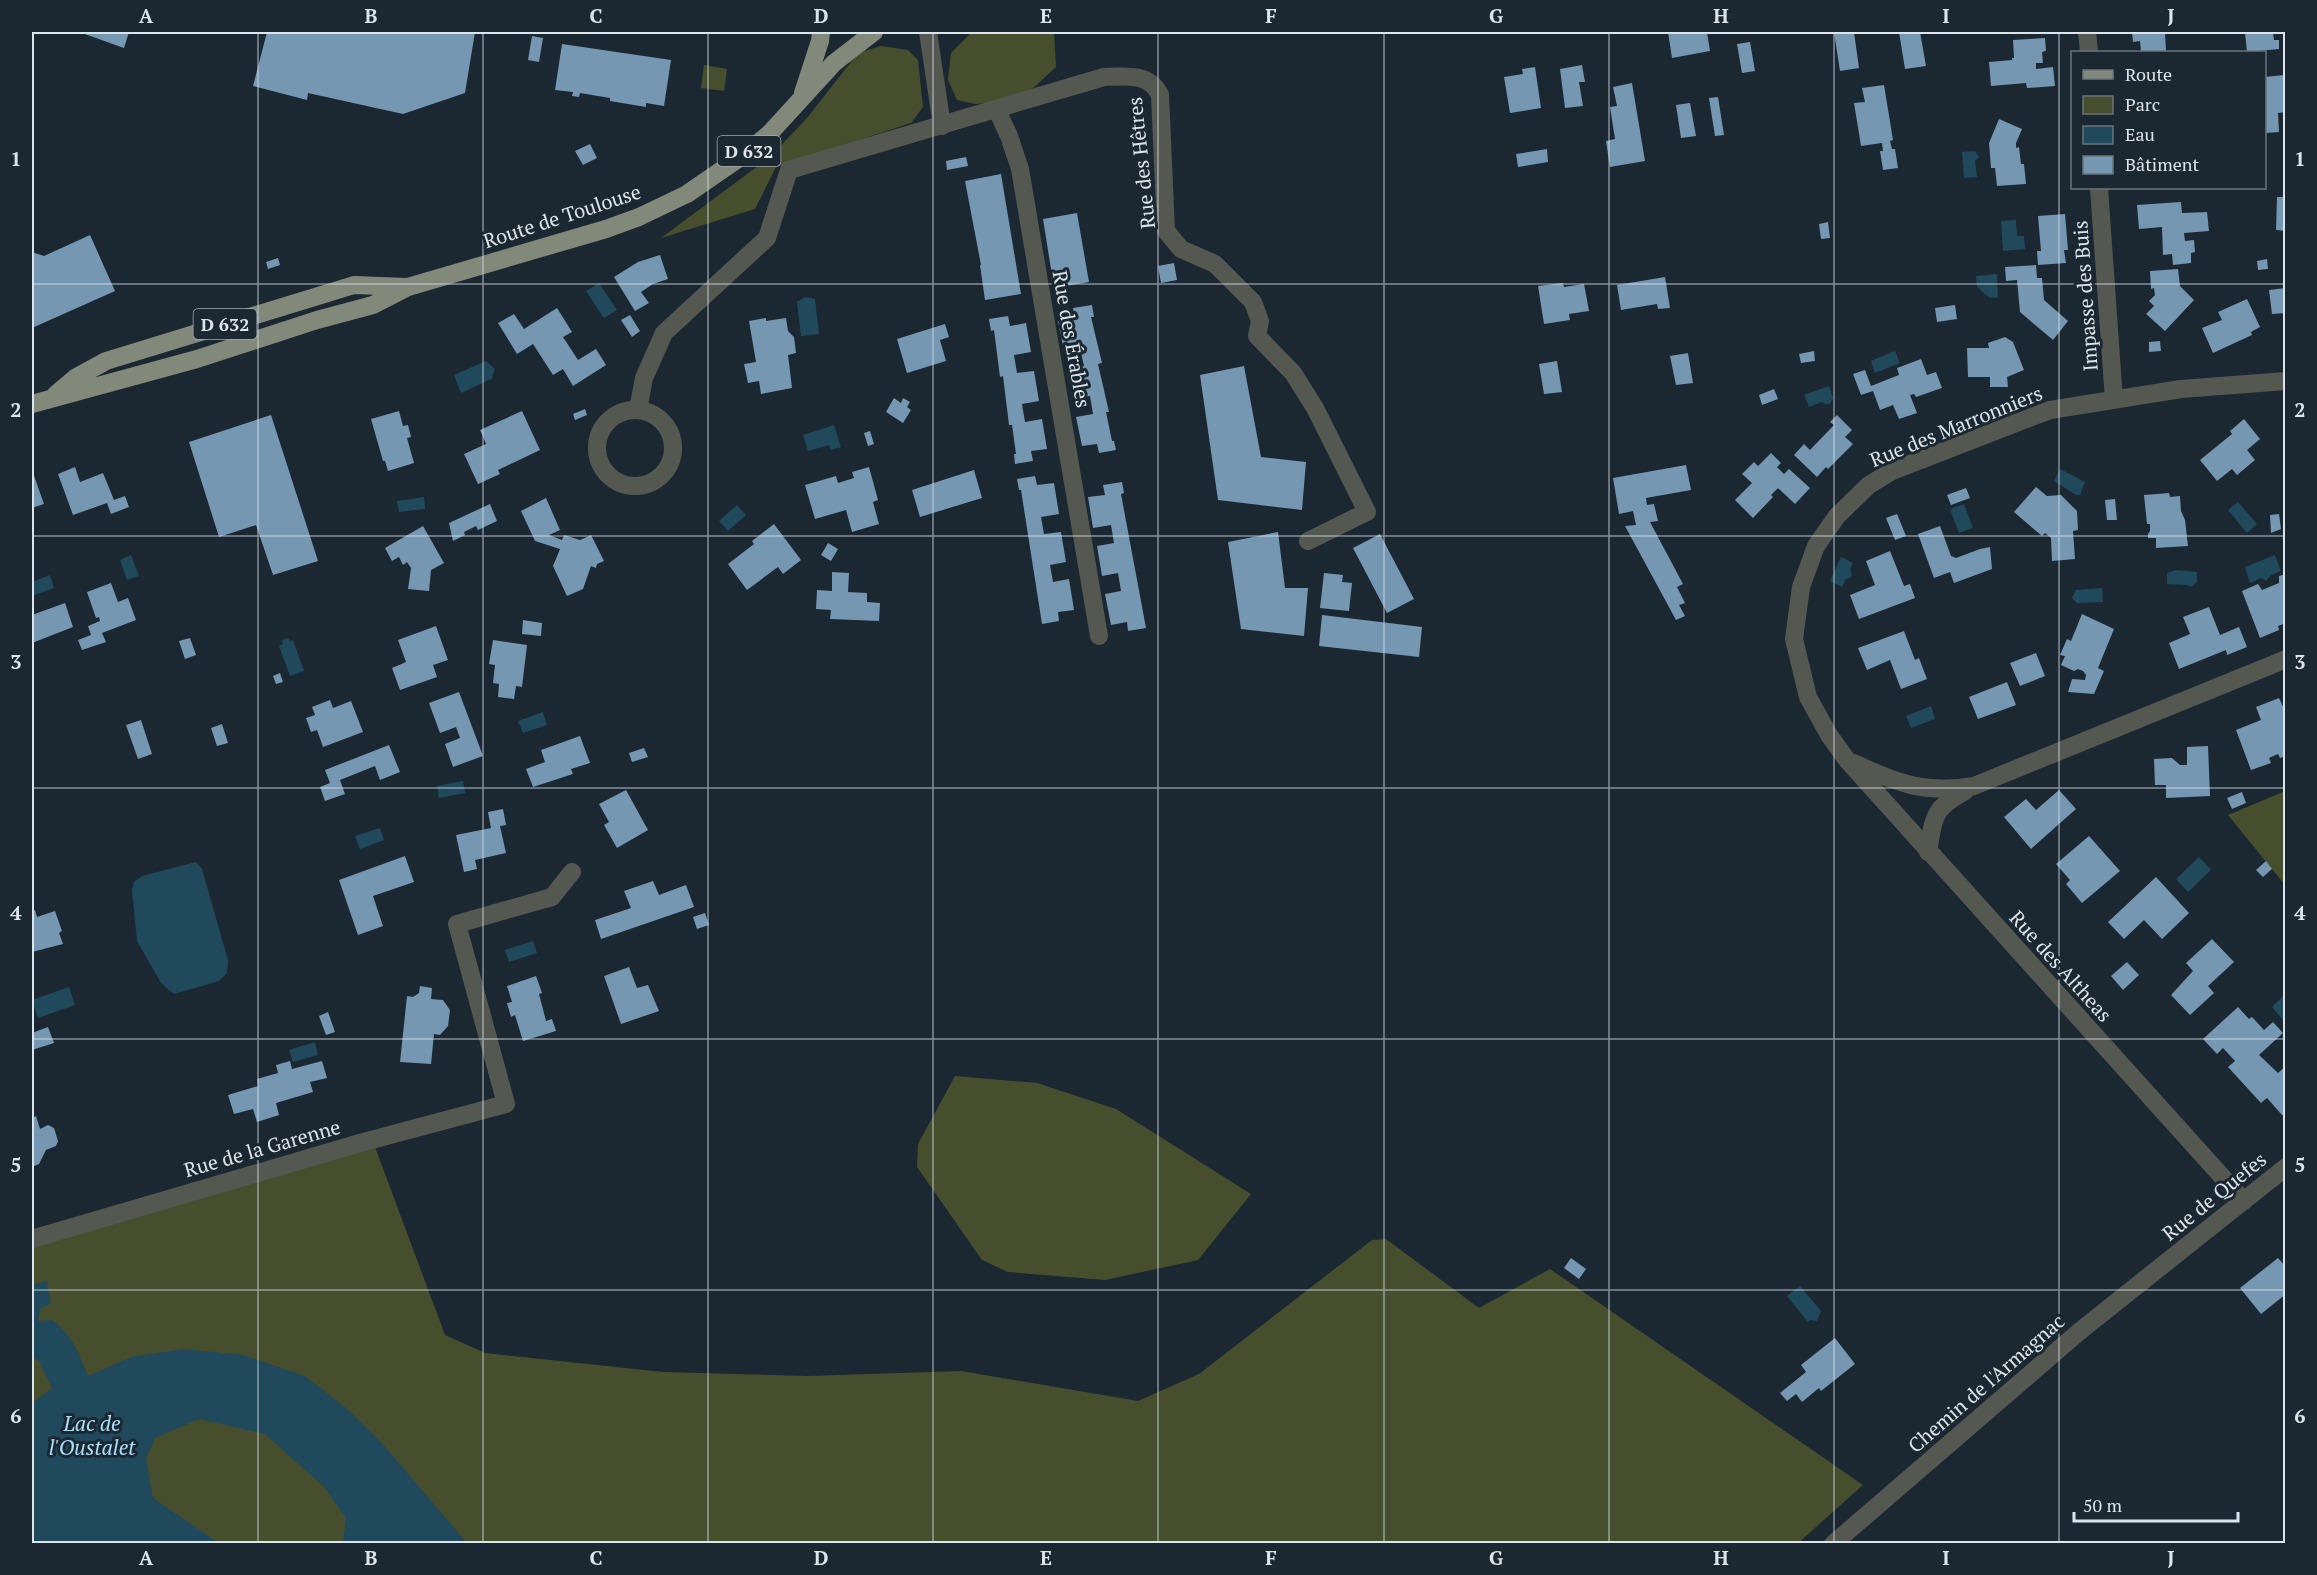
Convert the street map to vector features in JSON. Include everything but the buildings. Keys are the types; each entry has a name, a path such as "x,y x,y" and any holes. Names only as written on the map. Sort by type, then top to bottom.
{"main road":[{"name":"D 632","path":"801,98 821,32"},
{"name":"D 632","path":"801,98 834,63 873,32"},
{"name":"Route de Toulouse","path":"32,404 197,359 317,320 373,305 408,287 606,229 639,217 687,194 745,154 769,134 801,98"},
{"name":"Route de Toulouse","path":"52,398 75,378 106,361 171,340 354,285 408,287"}],"street":[{"path":"928,32 942,126"},
{"path":"2087,32 2089,51"},
{"name":"Rue des Hêtres","path":"997,110 1104,77 1138,77 1156,87 1160,95 1166,231 1181,249 1215,264 1253,302 1260,321 1257,336 1293,374 1315,408 1367,512 1308,541"},
{"path":"638,410 644,378 664,333 767,238 789,170 997,110"},
{"name":"Rue des Érables","path":"997,110 1020,169 1099,636"},
{"name":"Impasse des Buis","path":"2099,189 2115,400"},
{"name":"Rue des Marronniers","path":"1974,786 1953,790 1921,788 1886,778 1847,760 1829,735 1808,697 1794,639 1801,587 1816,546 1837,516 1869,485 1892,471 2049,410 2181,389 2286,381"},
{"path":"638,410 650,412 661,419 673,440 673,453 670,465 658,479 640,486 627,486 615,482 605,473 598,462 596,449 598,436 608,420 625,411 638,410"},
{"name":"Rue des Marronniers","path":"1928,852 1935,815 1945,802 1974,786 2286,659"},
{"name":"Rue des Altheas","path":"1847,760 2244,1201"},
{"name":"Rue de la Garenne","path":"32,1239 360,1143 506,1104 458,924 552,897 572,872"},
{"name":"Rue de Quefes","path":"2171,1259 2286,1167"},
{"name":"Chemin de l'Armagnac","path":"1833,1544 2080,1331 2171,1259"}],"green space":[{"path":"972,32 1054,32 1056,67 1031,90 994,102 975,104 957,100 948,80 951,53"},
{"path":"881,46 908,50 918,60 923,107 911,123 776,167 755,209 661,238 770,157 807,118 851,62 864,51"},
{"path":"704,65 727,69 724,91 701,88"},
{"path":"2285,791 2285,885 2228,815"},
{"path":"955,1076 1037,1083 1116,1109 1251,1194 1198,1260 1105,1280 1008,1272 982,1260 917,1167 918,1144"},
{"path":"375,1147 445,1335 485,1353 663,1372 808,1376 961,1371 1138,1401 1199,1374 1372,1240 1386,1239 1479,1308 1550,1269 1863,1485 1797,1544 32,1544 32,1246"}],"water":[{"path":"1975,151 1979,157 1975,161 1977,177 1964,178 1962,152"},
{"path":"2016,220 2017,236 2024,236 2025,249 2003,251 2001,221"},
{"path":"1997,274 1998,297 1990,298 1977,287 1976,276"},
{"path":"599,283 617,310 604,318 586,291"},
{"path":"805,297 815,299 819,334 801,336 797,302"},
{"path":"1895,351 1900,363 1875,373 1871,361"},
{"path":"486,361 495,369 493,378 461,393 454,375"},
{"path":"1829,386 1833,398 1830,404 1822,402 1809,407 1804,395"},
{"path":"834,425 841,447 831,450 829,445 808,451 803,435"},
{"path":"2060,469 2085,482 2080,495 2076,495 2054,481"},
{"path":"424,497 425,509 399,512 397,501"},
{"path":"2238,502 2257,524 2247,533 2228,510"},
{"path":"1964,504 1973,528 1959,533 1950,509"},
{"path":"737,505 746,515 728,531 719,521"},
{"path":"131,555 139,576 127,580 120,560"},
{"path":"2275,555 2281,571 2271,575 2266,581 2261,578 2250,583 2245,567"},
{"path":"1841,557 1853,563 1850,569 1852,575 1846,579 1842,587 1830,581"},
{"path":"2176,570 2197,572 2197,582 2191,587 2167,584 2167,573"},
{"path":"50,575 54,588 32,596 32,582"},
{"path":"2102,588 2103,602 2077,603 2072,598 2076,590"},
{"path":"288,638 290,641 293,640 304,671 290,676 279,646 283,644 282,640"},
{"path":"1931,706 1935,719 1911,728 1906,716"},
{"path":"543,712 547,725 523,733 518,721"},
{"path":"463,781 465,793 439,798 437,786"},
{"path":"380,828 384,840 360,849 355,836"},
{"path":"2199,857 2211,870 2188,892 2176,879"},
{"path":"196,862 202,869 228,960 227,973 219,981 174,994 161,983 137,941 132,890 134,882 142,876"},
{"path":"533,941 537,953 509,962 505,950"},
{"path":"69,987 75,1005 38,1018 32,1000"},
{"path":"2285,994 2285,1018 2283,1020 2272,1007"},
{"path":"315,1042 318,1055 293,1062 289,1050"},
{"name":"Lac de l'Oustalet","path":"47,1281 51,1303 40,1309 38,1321 53,1320 66,1333 75,1346 88,1376 131,1357 183,1349 244,1355 305,1376 346,1408 380,1441 467,1543 343,1543 346,1518 324,1487 265,1434 199,1419 155,1438 146,1459 153,1498 219,1543 32,1543 32,1403 52,1388 39,1361 32,1357 32,1285"},
{"path":"1800,1286 1821,1311 1817,1321 1808,1322 1787,1296"}]}
